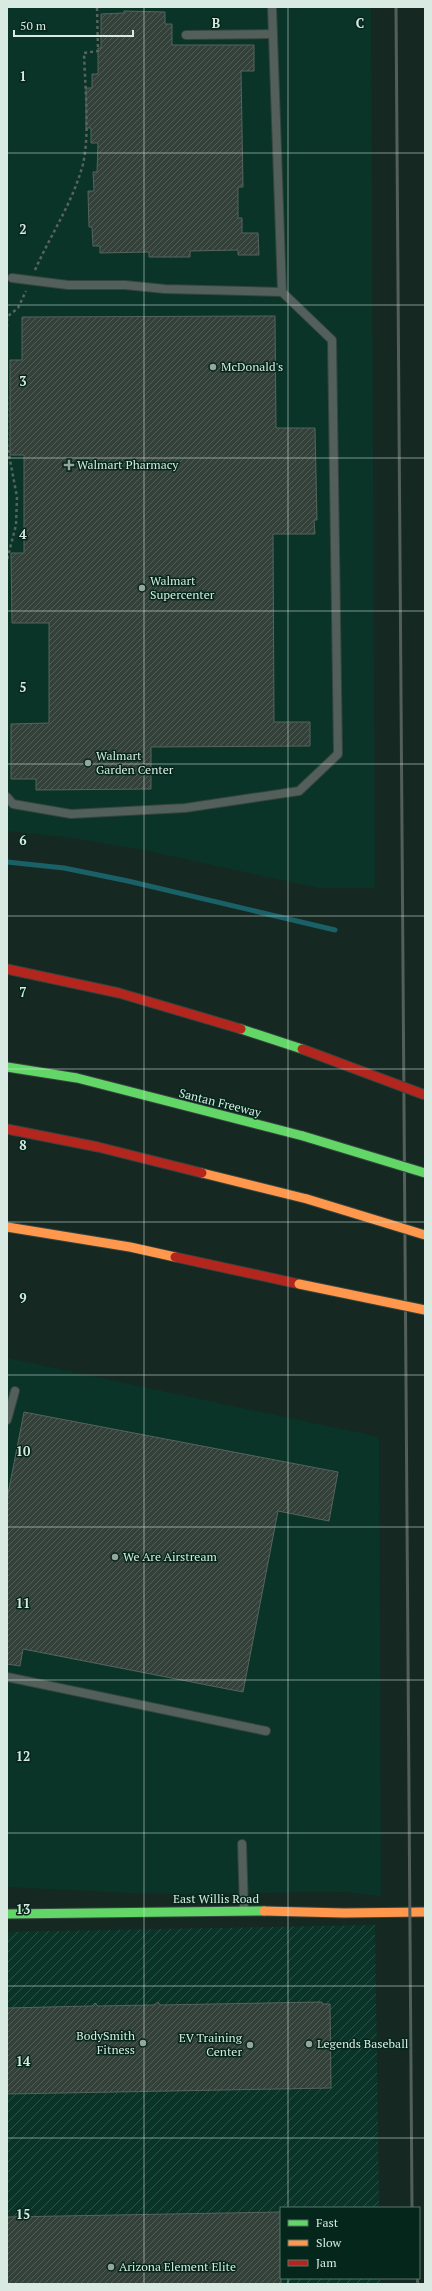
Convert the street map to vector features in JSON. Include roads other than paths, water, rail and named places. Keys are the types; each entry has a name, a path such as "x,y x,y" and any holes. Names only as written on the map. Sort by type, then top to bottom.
{"main road":[{"path":"7,969 109,991 166,1006 302,1049 425,1095"},
{"name":"Santan Freeway","path":"7,1067 77,1078 304,1136 425,1173"},
{"path":"7,1129 106,1149 307,1199 425,1235"},
{"path":"7,1227 130,1247 425,1310"},
{"name":"East Willis Road","path":"7,1914 244,1910 344,1913 425,1912"}],"lane":[{"path":"272,7 282,292"},
{"path":"186,35 272,34"},
{"path":"7,797 13,804 71,814 185,808 299,791 338,754 332,340 282,292 164,290 125,285 68,285 12,278"},
{"path":"7,1420 15,1391"},
{"path":"7,1677 266,1731"},
{"path":"242,1844 244,1910"}],"waterway":[{"path":"7,862 64,868 128,881 335,930"}],"railway":[{"path":"396,7 412,2207"},
{"path":"417,2279 418,2284"}],"place":[{"name":"McDonald's","path":"213,367"},
{"name":"Walmart Pharmacy","path":"69,465"},
{"name":"Walmart Supercenter","path":"142,588"},
{"name":"Walmart Garden Center","path":"88,763"},
{"name":"We Are Airstream","path":"115,1557"},
{"name":"BodySmith Fitness","path":"143,2043"},
{"name":"Legends Baseball","path":"309,2044"},
{"name":"EV Training Center","path":"250,2045"},
{"name":"Arizona Element Elite","path":"111,2267"}]}
